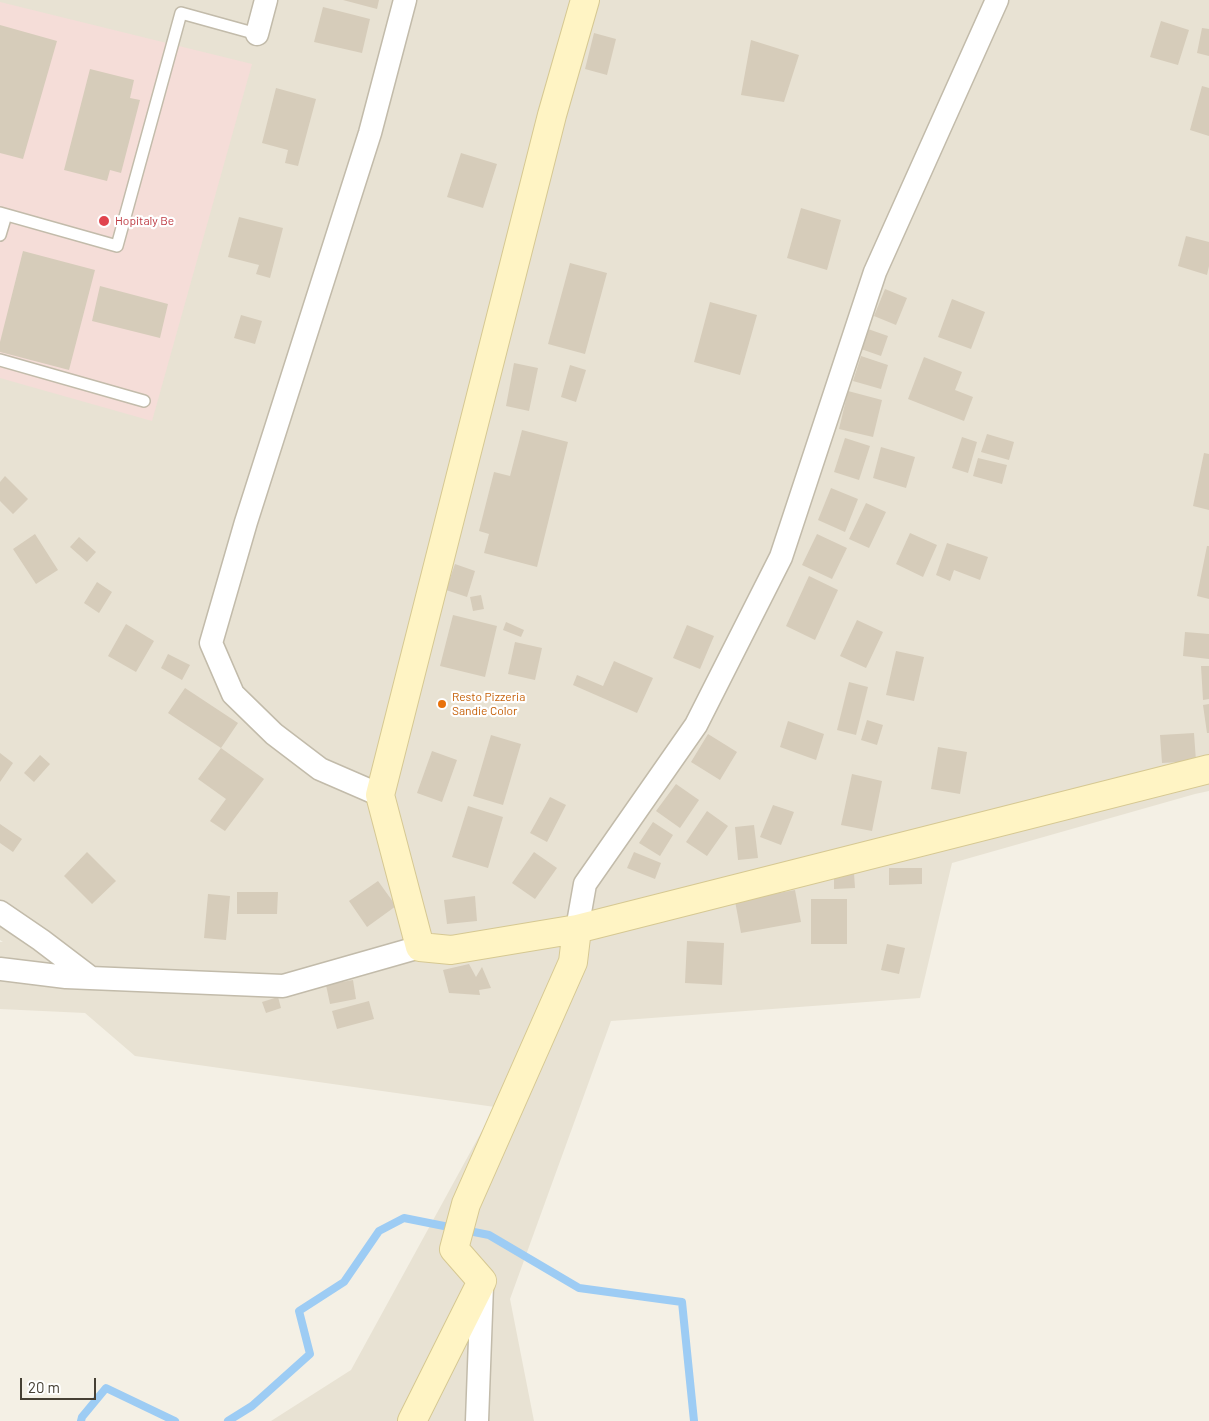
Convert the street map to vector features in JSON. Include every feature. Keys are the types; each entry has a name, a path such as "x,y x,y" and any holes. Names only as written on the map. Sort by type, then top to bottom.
{"street":[{"path":"256,34 266,0"},
{"path":"380,795 320,769 274,734 234,694 211,643 249,513 370,133 405,0"},
{"path":"420,947 380,795 552,115 584,0"},
{"path":"477,1421 482,1281 454,1249 466,1204 573,962 576,929 586,884 696,725 781,557 875,272 997,0"},
{"path":"0,969 66,977 283,986 420,947 451,950 576,929 1209,769"},
{"path":"0,912 91,978"},
{"path":"412,1421 482,1281"}],"lane":[{"path":"0,235 3,214 117,246 181,13 256,34"},
{"path":"0,360 144,401"}],"shaded area":[{"path":"0,0 1209,0 1209,791 952,863 920,998 611,1021 510,1299 534,1421 271,1421 351,1370 495,1107 135,1056 85,1013 0,1009 0,942 3,942 0,940"},
{"name":"Hopitaly Be","path":"0,2 252,64 152,421 0,378"}],"building":[{"path":"343,0 379,0 377,9"},
{"path":"323,7 370,19 362,53 314,42"},
{"path":"1161,21 1189,30 1178,65 1150,57"},
{"path":"0,25 57,41 23,159 0,153"},
{"path":"1202,28 1209,29 1209,56 1197,53"},
{"path":"594,33 616,39 607,75 585,69"},
{"path":"751,40 799,55 784,102 741,95"},
{"path":"90,69 134,80 130,98 140,100 121,173 110,170 107,181 64,170"},
{"path":"1202,86 1209,88 1209,136 1190,130"},
{"path":"276,88 316,99 298,166 285,163 288,150 262,143"},
{"path":"461,153 497,164 483,208 447,197"},
{"path":"801,208 841,220 827,270 787,258"},
{"path":"239,217 283,228 270,278 256,274 259,265 228,257"},
{"path":"1186,236 1209,242 1207,275 1178,266"},
{"path":"23,251 95,270 69,370 0,352 0,342"},
{"path":"570,263 607,273 585,354 548,344"},
{"path":"100,286 168,304 160,338 92,321"},
{"path":"885,289 907,298 896,325 874,316"},
{"path":"952,299 985,312 971,349 938,337"},
{"path":"710,302 757,315 740,375 694,362"},
{"path":"241,315 262,321 255,344 234,338"},
{"path":"868,329 888,336 881,356 861,349"},
{"path":"861,356 888,365 881,389 853,381"},
{"path":"924,357 962,372 955,390 973,397 964,421 908,399"},
{"path":"514,363 538,368 529,411 506,406"},
{"path":"570,365 586,370 576,402 561,397"},
{"path":"848,391 882,400 873,437 839,429"},
{"path":"522,430 568,442 537,567 484,553 489,534 479,531 494,472 510,476"},
{"path":"987,434 1014,442 1009,460 981,452"},
{"path":"962,437 977,442 968,473 952,468"},
{"path":"845,438 870,446 859,480 834,472"},
{"path":"881,447 915,457 906,488 873,478"},
{"path":"1204,453 1209,454 1209,510 1193,506"},
{"path":"978,458 1007,465 1002,484 973,476"},
{"path":"5,476 28,499 13,514 0,501 0,482"},
{"path":"831,488 858,499 845,532 818,520"},
{"path":"866,503 886,512 869,548 849,539"},
{"path":"910,533 937,545 923,577 896,564"},
{"path":"35,534 58,570 36,584 13,549"},
{"path":"817,534 847,548 832,579 802,565"},
{"path":"79,537 96,552 87,562 70,547"},
{"path":"947,543 988,557 980,580 954,570 950,581 936,575"},
{"path":"1207,546 1209,546 1209,599 1197,596"},
{"path":"455,564 475,571 467,597 446,590"},
{"path":"809,576 838,590 815,640 786,626"},
{"path":"97,582 112,592 99,613 84,603"},
{"path":"481,595 484,609 473,611 470,597"},
{"path":"453,615 497,626 485,677 440,666"},
{"path":"857,620 883,632 866,668 840,656"},
{"path":"506,622 524,630 521,637 503,630"},
{"path":"126,624 154,641 136,672 108,656"},
{"path":"687,625 714,636 700,669 673,658"},
{"path":"1185,632 1209,634 1209,659 1183,656"},
{"path":"515,642 542,648 535,680 508,674"},
{"path":"896,651 924,657 914,701 886,695"},
{"path":"168,654 190,665 182,680 161,668"},
{"path":"614,661 653,678 637,713 573,685 577,675 603,686"},
{"path":"1201,666 1209,666 1209,699 1203,700"},
{"path":"849,682 868,687 856,735 837,730"},
{"path":"185,688 238,723 221,748 168,713"},
{"path":"1209,704 1209,733 1207,733 1203,705"},
{"path":"867,720 883,725 877,745 861,740"},
{"path":"788,721 824,734 816,760 780,747"},
{"path":"1194,733 1196,761 1162,763 1160,735"},
{"path":"708,734 737,752 720,780 691,762"},
{"path":"491,735 521,744 503,805 473,796"},
{"path":"938,747 967,752 960,794 931,789"},
{"path":"221,748 264,779 225,831 210,821 226,799 198,779"},
{"path":"432,751 457,760 442,802 417,793"},
{"path":"0,753 13,763 0,782"},
{"path":"40,755 50,764 34,782 24,773"},
{"path":"852,774 882,781 872,831 841,825"},
{"path":"676,784 699,800 680,828 656,811"},
{"path":"550,797 566,805 547,842 530,833"},
{"path":"773,805 794,812 781,845 760,837"},
{"path":"468,806 503,817 488,868 452,857"},
{"path":"707,811 728,826 707,856 686,842"},
{"path":"653,822 673,835 660,856 639,843"},
{"path":"0,824 22,839 13,852 0,843"},
{"path":"754,825 758,858 738,860 735,827"},
{"path":"87,852 116,881 92,904 64,876"},
{"path":"534,852 557,868 535,899 512,883"},
{"path":"634,852 661,863 655,879 627,868"},
{"path":"889,868 922,868 922,884 889,885"},
{"path":"834,873 854,873 855,888 834,889"},
{"path":"378,881 396,906 367,927 349,901"},
{"path":"795,890 801,922 741,933 735,901"},
{"path":"237,892 278,892 277,914 237,914"},
{"path":"208,894 230,896 226,940 204,938"},
{"path":"475,896 477,921 447,924 444,900"},
{"path":"811,899 847,899 847,944 811,944"},
{"path":"687,941 724,943 722,985 685,983"},
{"path":"887,944 905,948 899,974 881,970"},
{"path":"469,964 476,977 482,967 491,988 479,990 480,995 449,993 443,970"},
{"path":"353,980 356,999 330,1004 326,985"},
{"path":"278,997 281,1008 266,1013 262,1002"},
{"path":"369,1001 374,1019 337,1029 332,1011"}],"waterway":[{"path":"228,1421 252,1406 310,1354 299,1311 344,1282 379,1231 404,1218 489,1235 579,1288 682,1302 694,1421"},
{"path":"81,1421 82,1417 106,1388 175,1421"}],"place":[{"name":"Hopitaly Be","path":"104,221"},
{"name":"Resto Pizzeria Sandie Color","path":"442,704"}]}
